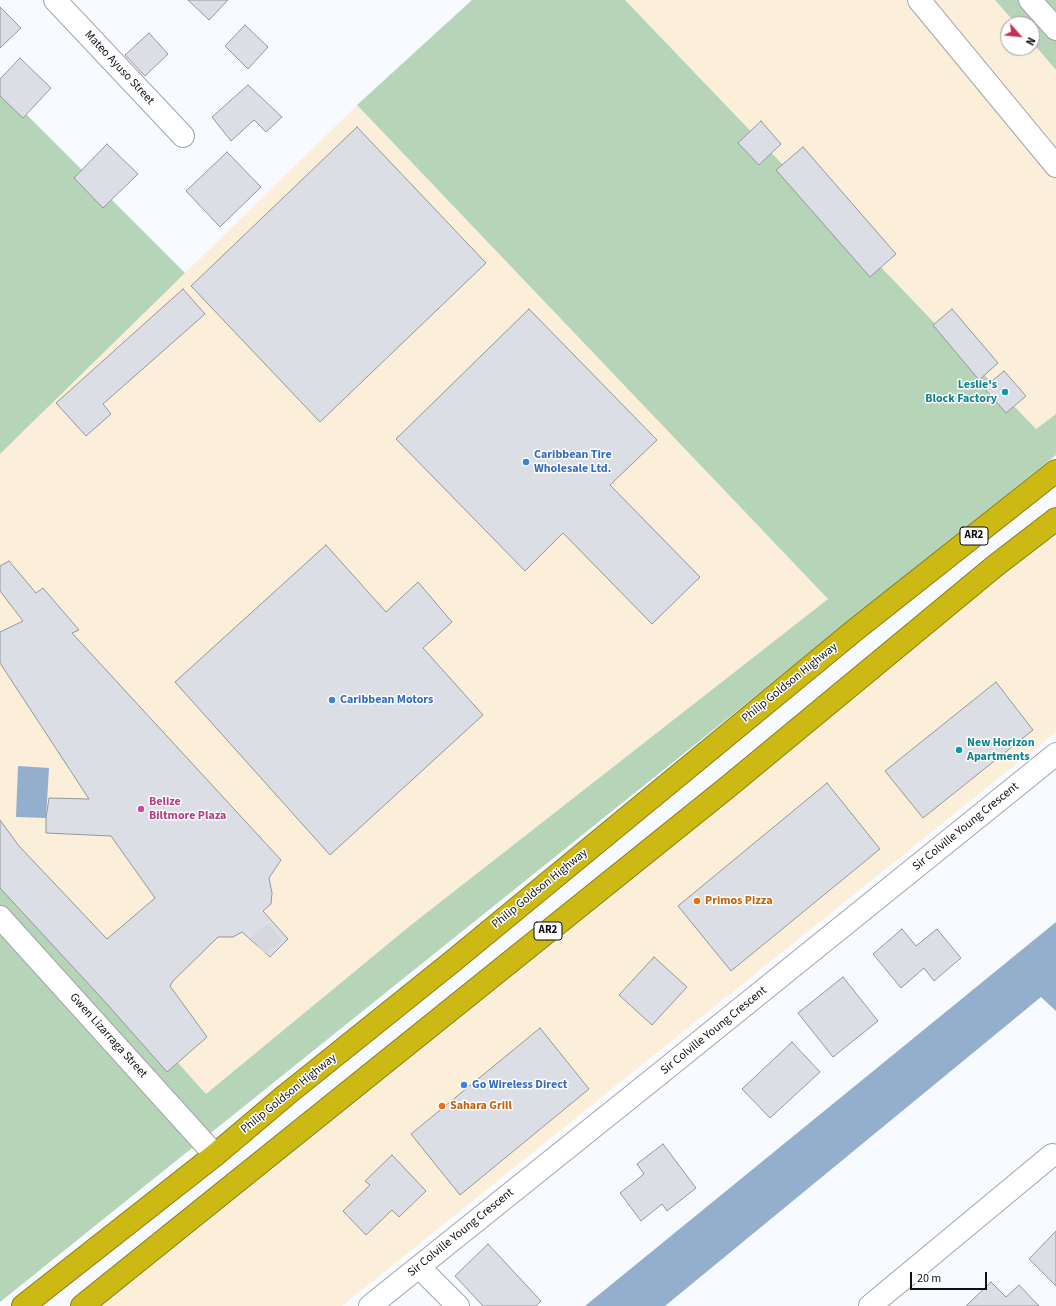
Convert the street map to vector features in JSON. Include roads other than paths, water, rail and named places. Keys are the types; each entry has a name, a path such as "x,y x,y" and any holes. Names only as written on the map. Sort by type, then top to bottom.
{"highway":[{"name":"Philip Goldson Highway","path":"23,1306 215,1155 286,1095 453,961 844,639 1056,471"},
{"name":"AR2","path":"82,1306 723,790 995,566 1056,519"}],"street":[{"name":"Mateo Ayuso Street","path":"55,0 183,136"},
{"path":"919,0 1056,166"},
{"path":"1030,0 1056,29"},
{"name":"Sir Colville Young Crescent","path":"370,1306 664,1071 1056,754"},
{"name":"Gwen Lizarraga Street","path":"0,917 215,1155"},
{"path":"870,1306 1052,1155"},
{"path":"419,1266 458,1306"}],"water":[{"path":"18,766 49,768 46,818 16,817"},
{"path":"1056,922 1056,1011 1041,997 665,1306 585,1306"}],"tunnel":[{"path":"258,946 279,929"}],"place":[{"name":"Leslie's Block Factory","path":"1005,392"},
{"name":"Caribbean Tire Wholesale Ltd.","path":"526,462"},
{"name":"Caribbean Motors","path":"332,700"},
{"name":"New Horizon Apartments","path":"959,750"},
{"name":"Belize Biltmore Plaza","path":"141,809"},
{"name":"Primos Pizza","path":"697,901"},
{"name":"Go Wireless Direct","path":"464,1085"},
{"name":"Sahara Grill","path":"442,1106"}]}
